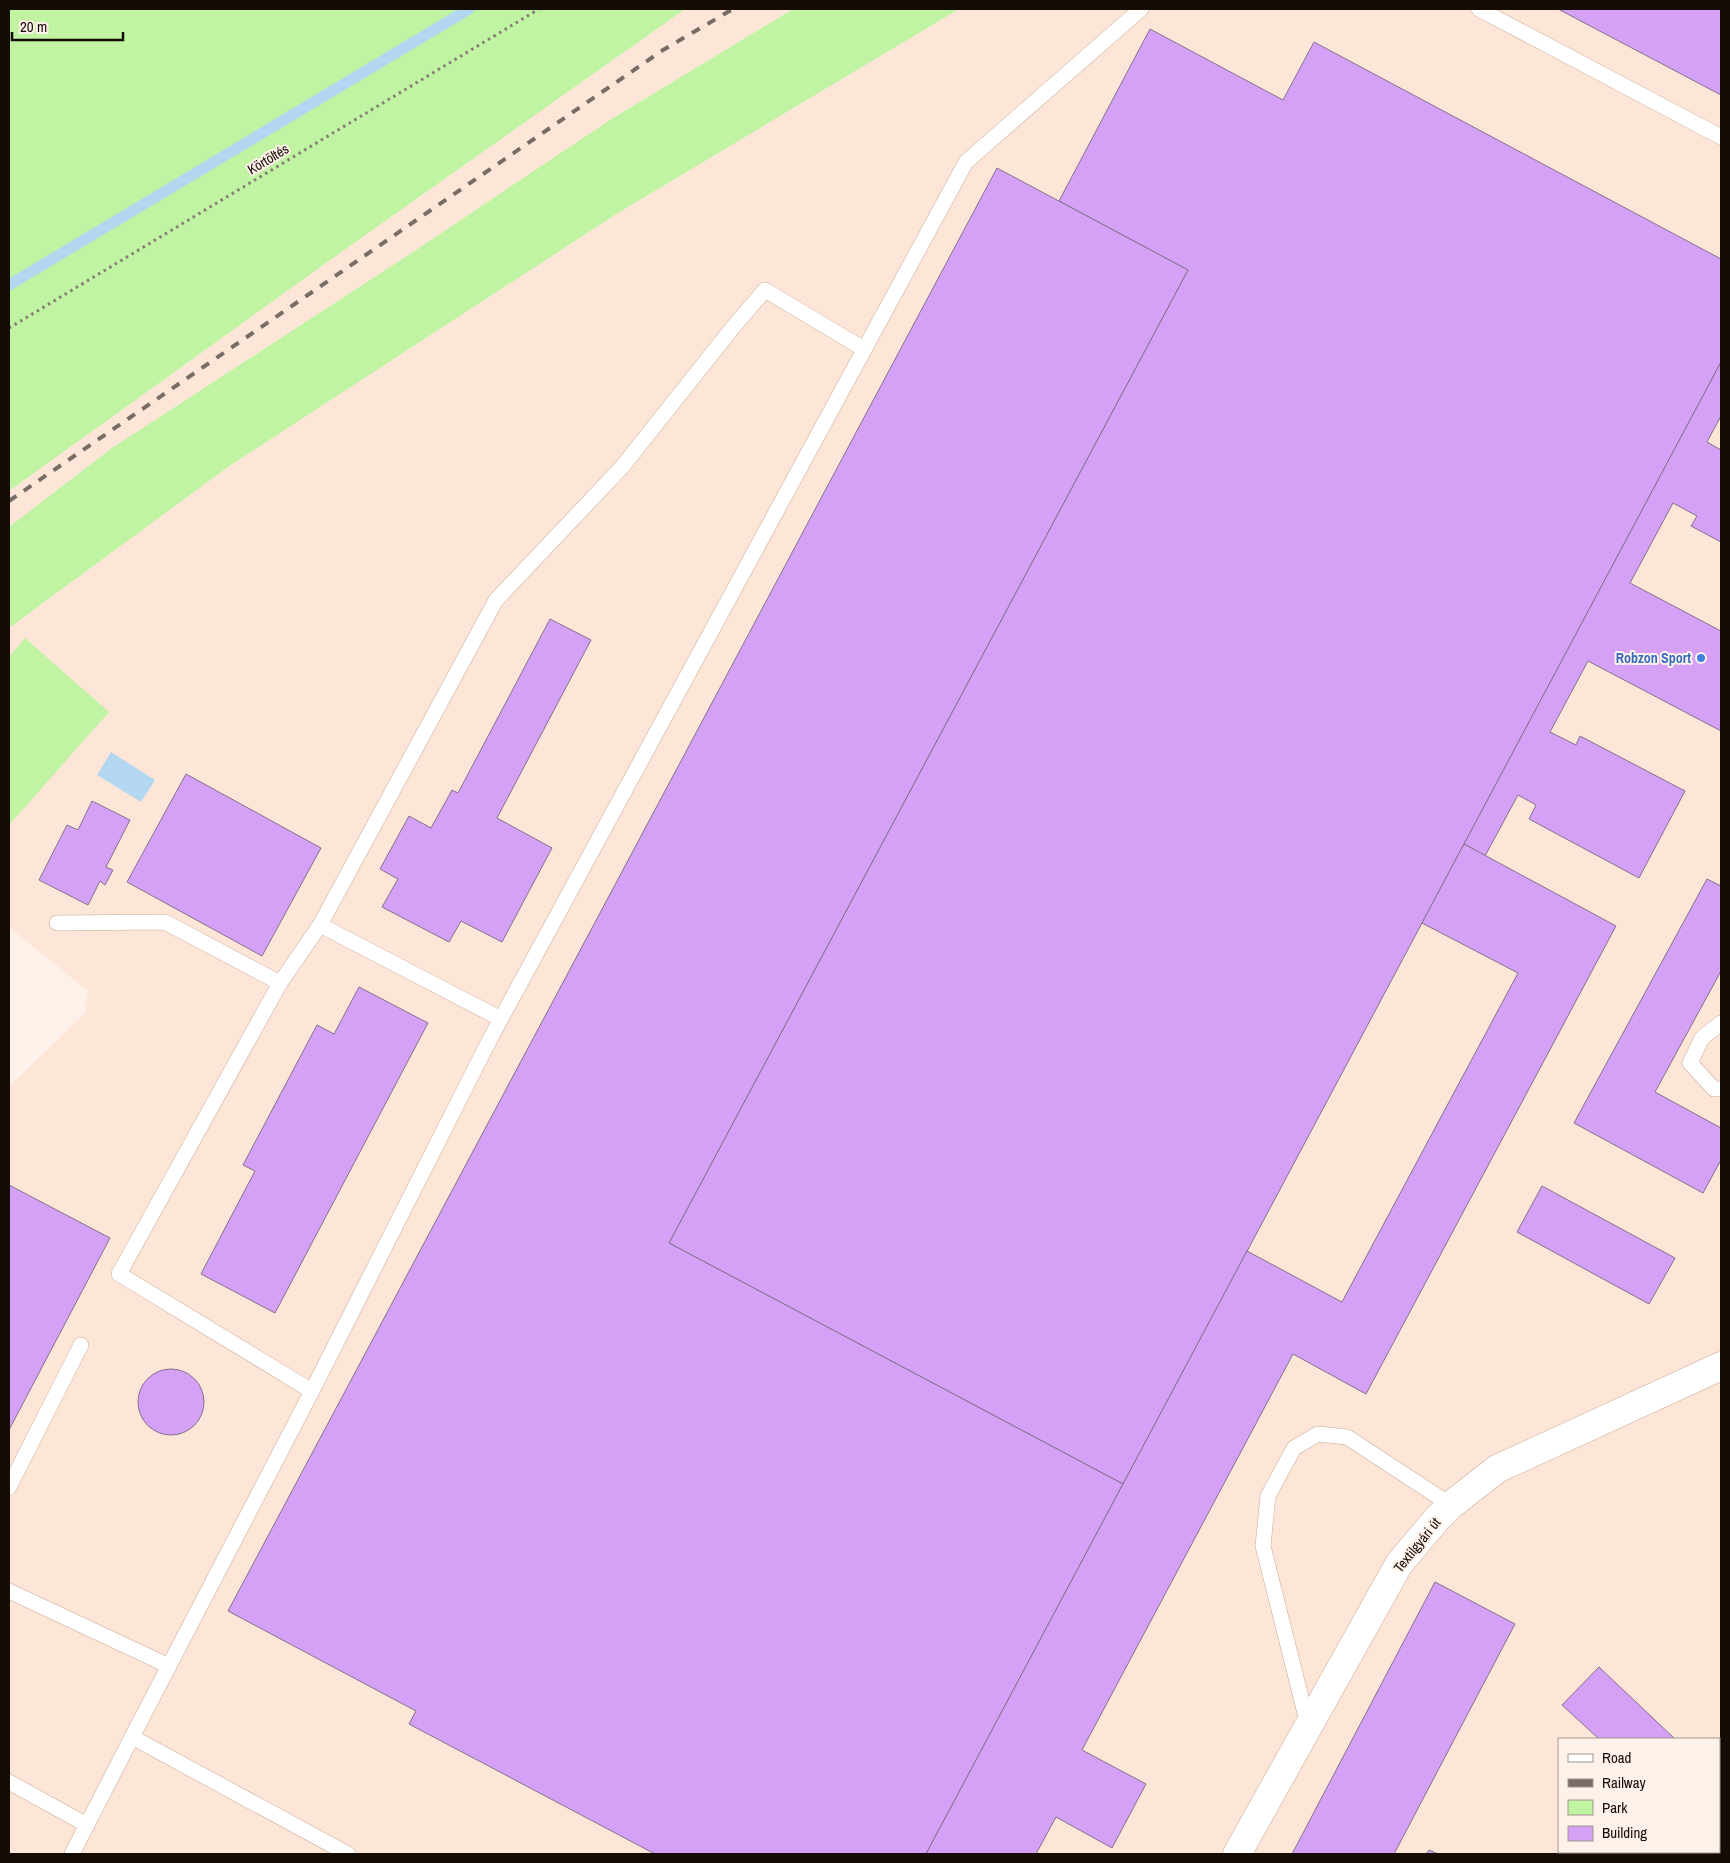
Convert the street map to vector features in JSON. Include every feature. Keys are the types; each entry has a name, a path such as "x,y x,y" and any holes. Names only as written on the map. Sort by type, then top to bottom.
{"street":[{"name":"Textilgyári út","path":"1237,1854 1399,1564 1435,1520 1497,1469 1721,1366"}],"lane":[{"path":"72,1854 312,1391 501,1019 966,162 1141,9"},
{"path":"1479,9 1721,137"},
{"path":"312,1391 118,1274 280,983 320,925 496,600 622,467 765,290 864,349"},
{"path":"57,923 165,922 280,983"},
{"path":"320,925 501,1019"},
{"path":"1721,1023 1702,1038 1690,1064 1714,1089 1721,1089"},
{"path":"9,1487 81,1345"},
{"path":"1308,1725 1263,1546 1268,1496 1294,1448 1318,1434 1347,1437 1451,1505"},
{"path":"9,1591 169,1666"},
{"path":"132,1737 348,1854"},
{"path":"9,1782 87,1825"}],"path":[{"name":"Körtöltés","path":"9,328 539,9"}],"shaded area":[{"path":"685,9 793,9 610,120 410,254 112,448 9,527 9,491 340,253"},
{"path":"959,9 1721,9 1721,1854 9,1854 9,1087 85,1013 88,991 9,927 9,628 228,467 618,213"}],"green space":[{"path":"9,9 685,9 340,253 9,491"},
{"path":"793,9 959,9 618,213 228,467 9,628 9,527 112,448 410,254 610,120"},
{"path":"25,638 109,712 9,825 9,657"}],"water":[{"path":"111,752 155,780 141,802 97,775"}],"building":[{"path":"1558,9 1721,9 1721,95"},
{"path":"1150,29 1283,100 1314,42 1721,259 1721,362 1123,1484 669,1243 1188,270 1059,201"},
{"path":"997,168 1188,270 669,1243 1123,1484 926,1854 655,1854 409,1724 416,1711 228,1611"},
{"path":"1721,362 1721,416 1707,442 1721,450 1721,542 1691,526 1697,516 1673,503 1630,583 1721,631 1721,731 1588,661 1550,732 1576,745 1580,736 1685,791 1639,878 1529,819 1536,805 1518,795 1485,856 1464,844"},
{"path":"550,619 591,640 497,818 552,848 502,942 461,921 449,942 382,907 398,879 380,869 409,816 431,828 452,790 458,793"},
{"path":"186,774 321,848 262,956 127,882"},
{"path":"92,801 130,820 106,867 113,870 105,885 100,881 88,905 39,880 67,825 78,830"},
{"path":"1464,844 1616,926 1366,1394 1293,1354 1082,1750 1146,1784 1112,1848 1056,1817 1036,1854 926,1854 1247,1251 1342,1302 1518,973 1422,923"},
{"path":"1707,879 1721,886 1721,971 1655,1092 1721,1128 1721,1160 1703,1193 1574,1123"},
{"path":"359,987 428,1023 275,1313 201,1274 255,1171 243,1165 317,1025 334,1034"},
{"path":"9,1185 110,1238 9,1430"},
{"path":"1542,1186 1675,1258 1649,1304 1517,1232"},
{"path":"171,1369 184,1372 194,1379 201,1389 204,1402 201,1415 194,1425 184,1432 171,1435 158,1432 148,1425 141,1415 138,1402 141,1389 148,1379 158,1372"},
{"path":"1435,1582 1515,1624 1394,1854 1292,1854"},
{"path":"1599,1667 1674,1738 1598,1738 1562,1705"},
{"path":"1720,1782 1721,1783 1721,1854 1719,1853"},
{"path":"1429,1850 1438,1854 1426,1854"}],"waterway":[{"path":"9,285 469,9"}],"railway":[{"path":"9,501 663,50 733,9"}],"place":[{"name":"Robzon Sport","path":"1701,658"}]}
